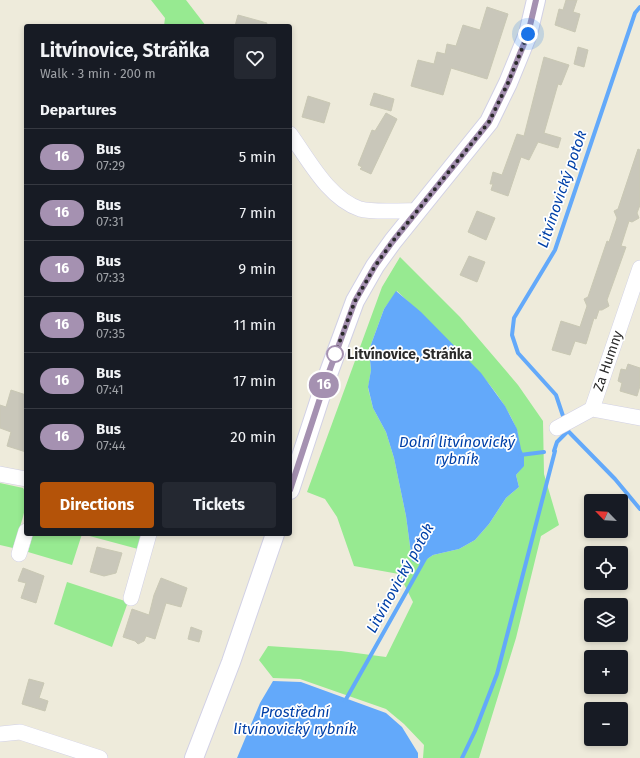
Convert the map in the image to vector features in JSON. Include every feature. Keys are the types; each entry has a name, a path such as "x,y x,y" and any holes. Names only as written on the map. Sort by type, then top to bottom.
{"street":[{"path":"292,484 326,380 355,301 375,266 489,122 508,83 528,34 536,0"},
{"path":"292,137 326,185 343,199 360,209 418,211"},
{"name":"Za Humny","path":"640,268 592,409 640,418"},
{"path":"557,428 592,409"},
{"path":"0,474 24,479"},
{"path":"19,554 24,536"},
{"path":"131,598 148,536"},
{"path":"194,758 231,662 274,536"},
{"path":"0,734 20,732 100,758"}],"green space":[{"path":"151,0 186,0 204,24 164,24 165,18"},
{"path":"400,257 460,317 518,385 543,421 544,474 559,525 541,536 516,638 479,758 423,758 424,745 404,724 386,709 300,679 273,678 259,660 268,646 341,651 386,657 413,602 399,574 354,566 337,517 325,499 307,492 382,287","holes":["397,291 467,360 495,391 516,428 519,446 524,460 522,468 516,475 519,487 506,498 489,524 475,540 459,549 433,555 420,564 411,554 406,516 394,458 386,432 373,408 368,388 371,370 369,350 384,309"]},
{"path":"0,483 23,488 24,512 13,548 0,545"},
{"path":"32,536 81,536 72,565 28,552"},
{"path":"89,536 141,536 138,549"},
{"path":"67,582 128,602 112,647 54,624"}],"water":[{"name":"Dolní litvínovický rybník","path":"396,291 421,312 481,373 505,406 517,429 524,456 524,466 516,475 519,487 506,498 489,524 475,540 459,549 433,555 420,564 412,561 406,516 394,458 386,432 373,408 368,387 371,370 369,350 384,309"},
{"name":"Prostřední litvínovický rybník","path":"273,681 301,682 386,713 402,727 418,753 418,758 237,758 260,703"}],"building":[{"path":"566,0 577,0 573,12 580,14 575,32 555,25 559,9 563,10"},
{"path":"487,7 508,14 487,79 451,68 443,95 411,86 418,60 434,64 437,52 445,54 447,44 456,46 463,25 480,30"},
{"path":"238,15 267,23 267,24 236,24"},
{"path":"578,47 588,50 584,67 574,64"},
{"path":"544,57 569,65 561,85 558,84 544,133 561,138 558,148 538,142 529,160 521,157 508,196 491,190 493,184 490,184 493,172 502,175 517,134 524,136"},
{"path":"374,93 394,99 391,111 370,105"},
{"path":"308,96 330,103 324,123 302,117"},
{"path":"386,113 397,119 371,174 360,169 362,167 358,165 372,130 375,131"},
{"path":"638,149 640,150 640,205 637,213 639,218 632,222 629,221 621,246 626,247 607,300 609,306 599,310 596,319 594,318 586,344 575,341 570,355 552,350 561,321 580,327 587,306 584,299 588,297 607,241 609,242 617,218 614,211 618,209"},
{"path":"477,211 495,218 486,240 468,232"},
{"path":"469,256 485,262 477,282 460,275"},
{"path":"628,364 640,368 640,386 637,396 620,391 622,383 618,381 621,369 626,370"},
{"path":"11,390 24,394 24,451 7,446 11,432 0,428 0,405 6,407"},
{"path":"97,547 122,553 116,573 104,576 90,572"},
{"path":"23,568 44,576 36,603 21,598 26,583 18,581"},
{"path":"161,578 187,588 181,607 166,603 155,639 146,636 144,641 138,644 135,641 123,637 132,609 149,615 154,595"},
{"path":"191,627 202,631 199,642 188,639"},
{"path":"29,679 44,683 39,698 48,701 45,711 22,704"}],"waterway":[{"name":"Litvínovický potok","path":"554,451 557,442 568,431 556,395 518,353 512,335 514,318 555,250 635,13 640,7"},
{"path":"568,431 615,479 640,509"},
{"name":"Litvínovický potok","path":"462,758 475,731 497,674 555,451"},
{"name":"Litvínovický potok","path":"520,455 544,452"},
{"name":"Litvínovický potok","path":"345,701 426,557"}],"bus line":[{"name":"16","path":"292,484 326,380 355,301 375,266 393,241 489,122 508,83 528,34 536,0"}],"place":[{"name":"Litvínovice, Stráňka","path":"335,354"}],"route":[{"path":"335,354 355,301 375,266 393,241 489,122 508,83 528,34"}]}
